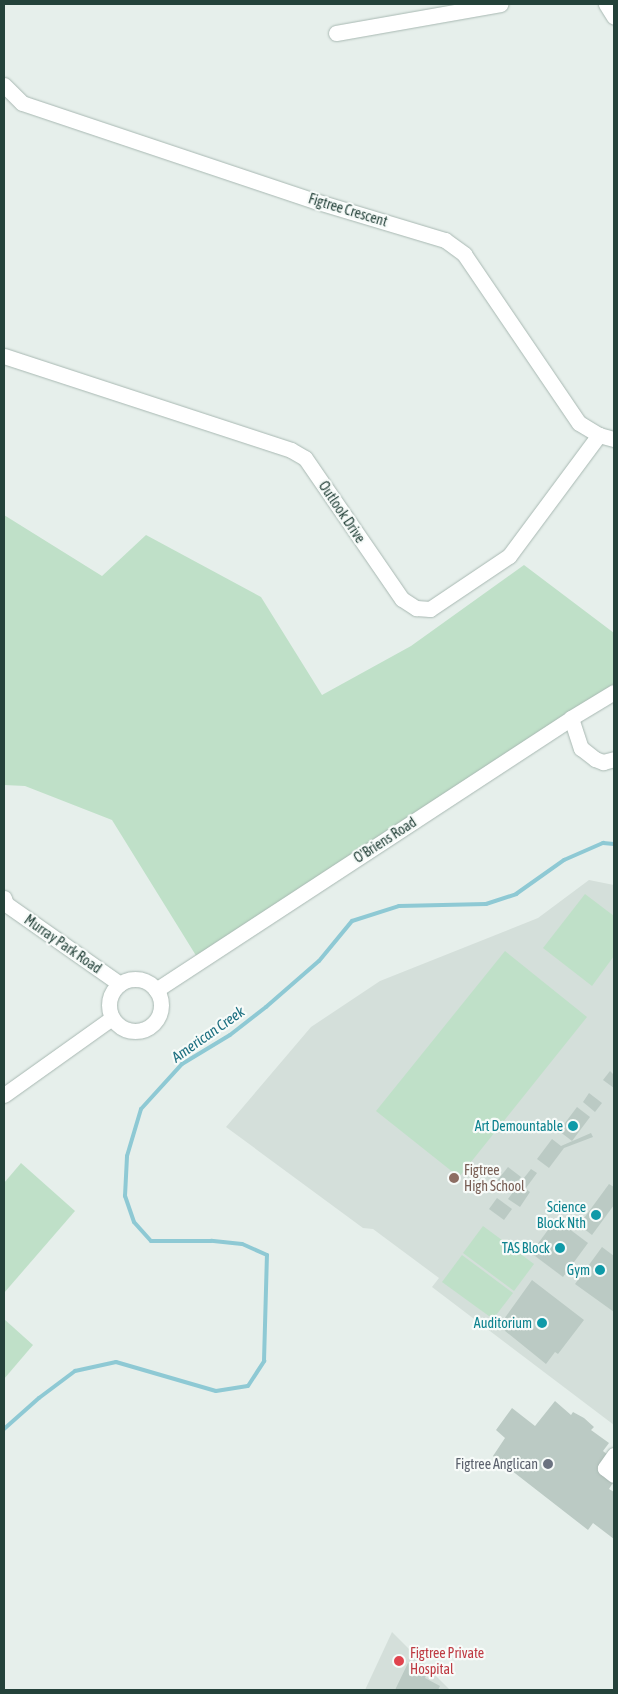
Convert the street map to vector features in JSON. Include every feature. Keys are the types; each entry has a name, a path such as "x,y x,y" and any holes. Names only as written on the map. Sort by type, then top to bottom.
{"street":[{"path":"336,34 500,4"},
{"path":"606,4 614,17"},
{"name":"Figtree Crescent","path":"4,85 22,103 316,201 445,240 464,254 579,423 599,435 614,439"},
{"name":"Outlook Drive","path":"4,356 291,450 304,458 402,599 416,608 430,609 509,556 599,435"},
{"name":"O'Briens Road","path":"156,990 571,718 614,692"},
{"path":"571,718 581,748 595,759 603,762 614,759"},
{"name":"Murray Park Road","path":"5,902 120,984"},
{"path":"140,979 152,985 156,990 161,1001 160,1010 151,1025 134,1031 126,1029 112,1018 109,1003 115,989 120,984 126,980 140,979"},
{"path":"4,1095 112,1018"},
{"path":"614,1455 605,1468 614,1476"}],"shaded area":[{"name":"Figtree High School","path":"589,880 614,885 614,1425 432,1287 439,1278 373,1229 363,1228 226,1127 311,1027 380,981 538,918"},
{"name":"Figtree Private Hospital","path":"392,1632 450,1690 365,1690"}],"green space":[{"path":"4,515 102,576 146,535 261,597 322,695 411,646 524,565 614,633 614,692 200,962 112,820 25,786 4,785"},
{"path":"585,894 614,916 614,956 592,986 543,948"},
{"path":"505,951 587,1017 459,1177 376,1111"},
{"path":"21,1163 75,1211 4,1293 4,1183"},
{"path":"483,1226 534,1264 514,1291 463,1253"},
{"path":"462,1255 513,1293 493,1319 442,1282"},
{"path":"4,1319 33,1345 4,1379"}],"building":[{"path":"610,1071 614,1075 614,1088 603,1080"},
{"path":"589,1093 602,1103 595,1112 583,1102"},
{"name":"Art Demountable","path":"577,1107 590,1117 572,1141 559,1131"},
{"path":"591,1133 593,1137 564,1148 549,1168 537,1159 552,1139 561,1146"},
{"path":"508,1167 521,1177 509,1192 496,1182"},
{"path":"531,1169 537,1173 526,1188 520,1183"},
{"path":"519,1184 530,1192 520,1207 508,1199"},
{"name":"Science Block Nth","path":"609,1184 614,1187 614,1205 592,1235 579,1225"},
{"path":"497,1198 512,1209 504,1220 489,1209"},
{"name":"TAS Block","path":"556,1219 588,1243 563,1277 531,1253"},
{"name":"Gym","path":"602,1247 614,1256 614,1312 575,1284"},
{"name":"Auditorium","path":"532,1280 584,1320 558,1354 555,1352 546,1364 499,1326"},
{"name":"Figtree Anglican","path":"555,1401 571,1415 573,1412 584,1418 594,1427 591,1430 609,1443 603,1451 614,1460 614,1481 609,1489 614,1492 614,1539 593,1523 588,1530 493,1456 505,1438 496,1430 512,1408 535,1426"},
{"path":"408,1663 427,1673 425,1678 440,1686 438,1690 395,1690"}],"waterway":[{"name":"American Creek","path":"4,1429 39,1398 75,1371 116,1362 216,1391 248,1386 264,1361 267,1255 242,1244 211,1241 151,1241 134,1222 125,1196 127,1156 141,1109 182,1064 230,1035 266,1007 319,961 352,921 399,906 486,904 516,894 564,860 603,843 614,844"}],"place":[{"name":"Art Demountable","path":"573,1126"},
{"name":"Figtree High School","path":"454,1178"},
{"name":"Science Block Nth","path":"596,1215"},
{"name":"TAS Block","path":"560,1248"},
{"name":"Gym","path":"600,1270"},
{"name":"Auditorium","path":"542,1323"},
{"name":"Figtree Anglican","path":"548,1464"},
{"name":"Figtree Private Hospital","path":"399,1661"}]}
